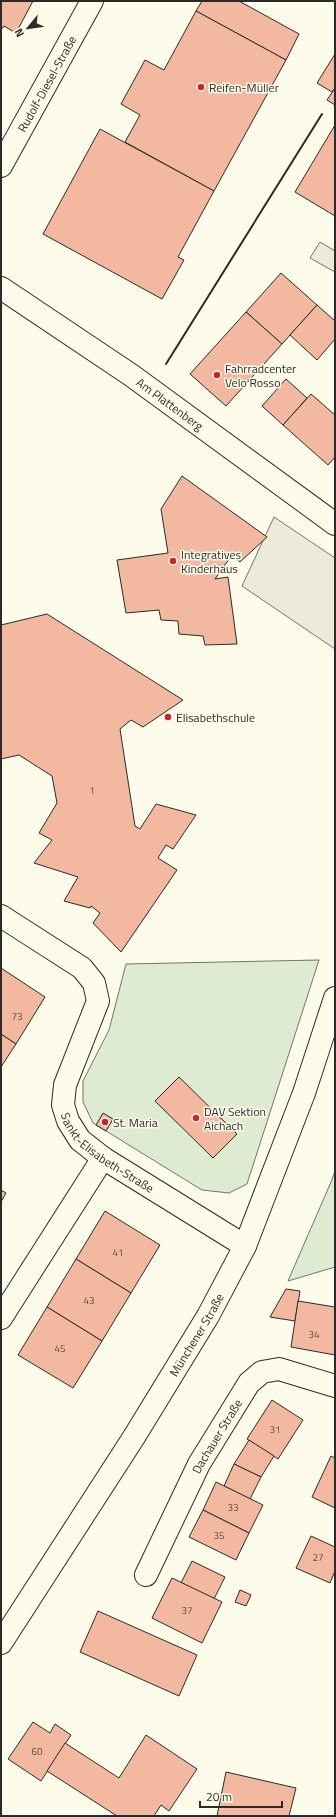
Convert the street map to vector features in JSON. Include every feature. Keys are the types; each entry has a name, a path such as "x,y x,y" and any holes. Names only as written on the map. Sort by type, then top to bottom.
{"street":[{"name":"Rudolf-Diesel-Straße","path":"1,166 92,1"},
{"name":"Am Plattenberg","path":"1,288 131,375 335,524"},
{"name":"Sankt-Elisabeth-Straße","path":"1,916 82,968 94,983 98,1001 65,1084 63,1106 68,1121 80,1140 103,1158 244,1246"},
{"name":"Münchener Straße","path":"1,1643 134,1437 196,1336 244,1246 304,1093 335,998"},
{"path":"1,1318 103,1158"},
{"name":"Dachauer Straße","path":"146,1575 199,1464 249,1383 262,1372 279,1369 335,1386"}],"green space":[{"path":"319,960 247,1184 229,1193 202,1190 93,1123 83,1102 83,1081 109,1030 126,964"},
{"path":"335,1171 335,1267 288,1281 331,1182"}],"shaded area":[{"path":"320,242 335,251 335,272 310,258"},
{"path":"274,517 335,558 335,649 242,586"}],"building":[{"path":"1,1 33,1 16,33 4,26 1,30"},
{"path":"202,1 239,1 299,34 286,60 196,11"},
{"name":"Reifen-Müller","path":"196,11 286,60 214,191 125,142 140,115 121,104 145,60 164,70"},
{"path":"335,54 335,88 332,92 317,83"},
{"path":"335,88 335,105 327,100"},
{"path":"335,125 335,216 295,192"},
{"path":"100,129 214,191 178,257 184,260 162,299 43,234"},
{"path":"281,273 317,305 282,344 246,312"},
{"path":"317,305 335,321 335,339 317,360 290,335"},
{"path":"246,312 282,344 226,406 190,374"},
{"path":"286,379 307,398 283,425 262,406"},
{"path":"311,394 335,415 335,457 328,465 283,425"},
{"name":"Integratives Kinderhaus","path":"182,476 267,537 240,562 232,555 215,579 228,577 237,644 205,645 203,636 179,634 178,621 161,620 159,610 126,613 117,560 168,553 161,509"},
{"path":"47,614 183,700 143,727 131,720 120,729 135,826 140,829 156,804 196,815 173,849 166,845 158,858 177,870 121,952 93,923 100,913 91,906 90,908 64,901 78,877 34,863 52,840 39,833 57,803 52,776 19,755 1,759 1,625"},
{"path":"1,968 45,997 16,1044 1,1034"},
{"path":"1,1034 16,1044 1,1067"},
{"name":"DAV Sektion Aichach","path":"179,1077 237,1134 213,1158 155,1101"},
{"name":"St. Maria","path":"103,1113 113,1119 106,1131 96,1125"},
{"path":"1,1190 6,1193 1,1202"},
{"path":"105,1211 160,1245 131,1293 76,1259"},
{"path":"76,1259 131,1293 102,1341 47,1307"},
{"path":"286,1289 300,1291 295,1321 270,1317"},
{"path":"298,1301 335,1307 335,1355 291,1347"},
{"path":"47,1307 102,1341 73,1388 18,1355"},
{"path":"272,1400 303,1420 278,1459 247,1439"},
{"path":"249,1440 274,1456 261,1477 234,1464"},
{"path":"331,1456 335,1458 335,1508 312,1497"},
{"path":"234,1464 261,1477 250,1499 224,1486"},
{"path":"216,1482 263,1505 249,1533 203,1510"},
{"path":"203,1510 249,1533 236,1560 189,1537"},
{"path":"311,1536 335,1547 335,1571 330,1583 296,1568"},
{"path":"192,1561 225,1577 214,1599 181,1583"},
{"path":"172,1578 222,1602 202,1643 152,1618"},
{"path":"240,1590 251,1595 246,1606 235,1602"},
{"path":"98,1611 197,1655 179,1696 80,1652"},
{"path":"33,1722 50,1733 55,1724 71,1735 41,1781 8,1759"},
{"path":"146,1735 197,1769 169,1811 161,1805 154,1816 117,1816 47,1771 65,1743 119,1778"},
{"path":"226,1772 296,1788 289,1816 217,1816"}],"wall":[{"path":"166,364 322,114"}],"place":[{"name":"Reifen-Müller","path":"201,87"},
{"name":"Fahrradcenter Velo Rosso","path":"217,375"},
{"name":"Integratives Kinderhaus","path":"173,561"},
{"name":"Elisabethschule","path":"168,717"},
{"name":"DAV Sektion Aichach","path":"196,1118"},
{"name":"St. Maria","path":"105,1122"}]}
